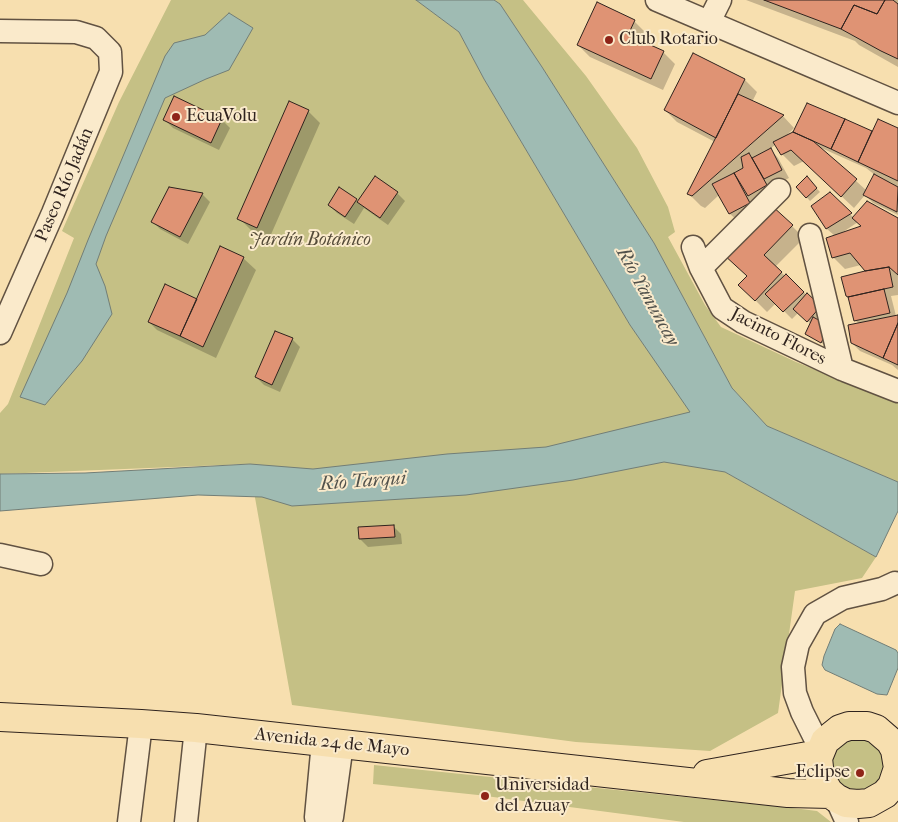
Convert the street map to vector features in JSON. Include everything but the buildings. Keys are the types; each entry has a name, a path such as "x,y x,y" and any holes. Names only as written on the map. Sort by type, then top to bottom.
{"main road":[{"name":"Avenida 24 de Mayo","path":"0,717 196,728 663,778 788,793 838,804"},
{"path":"858,725 876,729 890,741 897,757 892,786 875,806 838,804 824,785 818,768 820,752 832,734 840,729 858,725"},
{"name":"Avenida 24 de Mayo","path":"663,778 720,773 820,752"}],"street":[{"path":"657,0 898,103"},
{"path":"709,22 720,0"},
{"name":"Paseo Río Jadán","path":"0,31 76,32 96,38 110,52 111,72 54,213 0,333"},
{"path":"701,268 779,190"},
{"path":"810,235 842,369"},
{"name":"Jacinto Flores","path":"693,247 701,268 722,308 743,322 842,369 898,391"},
{"path":"0,555 41,564"},
{"path":"820,752 795,693 793,667 798,644 815,614 843,598 897,585"},
{"path":"130,822 141,724"},
{"path":"186,822 196,728"},
{"path":"317,822 316,817 333,743"},
{"path":"330,822 332,818 333,743"}],"green space":[{"name":"Jardín Botánico","path":"171,0 416,0 459,32 484,79 630,325 691,412 725,472 876,557 862,578 795,591 778,713 710,751 576,742 292,705 249,464 0,474 0,413 8,404 74,238 62,231 119,102"},
{"path":"494,0 523,0 586,76 637,148 668,207 675,232 668,237 705,305 721,327 796,362 898,403 898,482 767,426 732,388 654,243 542,67 500,4"},
{"path":"858,738 868,740 877,746 883,755 885,765 883,775 877,784 868,790 858,792 848,790 839,784 833,775 831,765 833,755 839,746 848,740"},
{"path":"374,765 801,809 817,811 831,822 684,822 478,795 373,784"}],"water":[{"path":"416,0 494,0 500,4 654,243 732,388 767,426 898,482 898,511 876,557 725,472 664,462 573,480 466,495 292,506 262,497 198,495 0,511 0,474 85,473 250,464 313,469 447,454 546,447 690,412 630,325 484,79 459,32"},
{"path":"229,13 253,28 229,70 165,98 106,236 96,264 105,286 112,314 82,361 45,405 20,397 67,293 165,56 174,43 205,35"},
{"path":"840,624 896,650 898,653 898,668 887,695 877,694 825,670 822,665 824,656 835,629"}],"place":[{"name":"Club Rotario","path":"609,40"},
{"name":"EcuaVolu","path":"176,117"},
{"name":"Eclipse","path":"860,773"},
{"name":"Universidad del Azuay","path":"485,796"}],"water label":[{"name":"Río Yanuncay","path":"647,297"},
{"name":"Río Tarqui","path":"363,482"}]}
